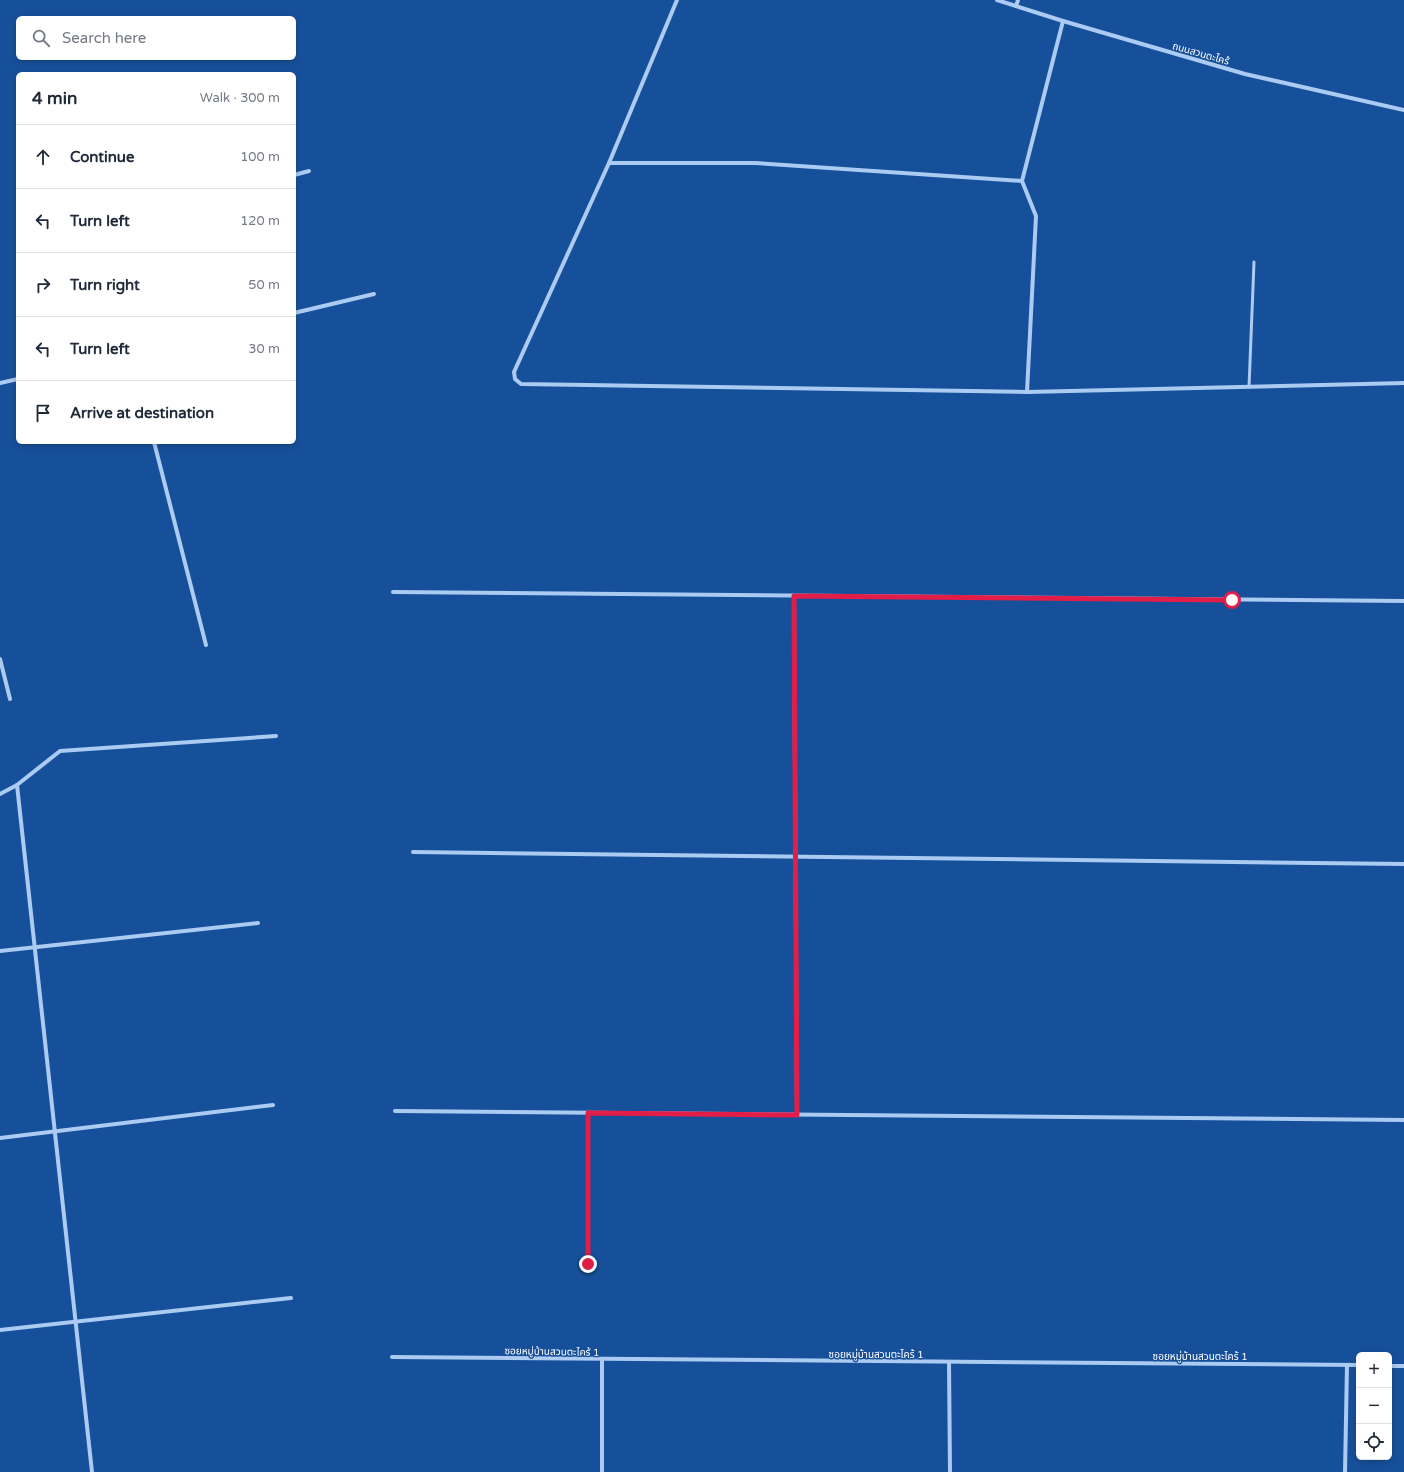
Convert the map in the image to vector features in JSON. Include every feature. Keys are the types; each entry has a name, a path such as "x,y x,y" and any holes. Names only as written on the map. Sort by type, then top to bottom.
{"street":[{"path":"677,0 609,163 514,372 515,379 521,384 1027,392 1404,383"},
{"name":"ถนนสวนตะไคร้","path":"997,0 1063,21 1245,74 1404,110"},
{"path":"1016,6 1018,0"},
{"path":"1027,392 1036,216 1022,181 1063,21"},
{"path":"609,163 755,163 1022,181"},
{"path":"296,174 309,171"},
{"path":"296,313 374,294"},
{"path":"0,383 16,379"},
{"path":"155,444 206,645"},
{"path":"393,592 1404,601"},
{"path":"794,596 797,1115"},
{"path":"0,659 10,699"},
{"path":"0,794 17,785 60,751 276,736"},
{"path":"17,785 92,1472"},
{"path":"413,852 1404,864"},
{"path":"0,951 258,923"},
{"path":"0,1138 273,1105"},
{"path":"395,1111 1404,1120"},
{"path":"588,1113 588,1264"},
{"path":"0,1330 291,1298"},
{"name":"ซอยหมู่บ้านสวนตะไคร้ 1","path":"392,1357 602,1360 1356,1365"},
{"path":"602,1360 602,1472"},
{"path":"949,1362 950,1472"},
{"path":"1345,1472 1347,1365"},
{"path":"1392,1366 1404,1366"}],"lane":[{"path":"1249,387 1254,262"}],"route":[{"path":"588,1264 588,1113 797,1115 794,596 1232,600"}]}
